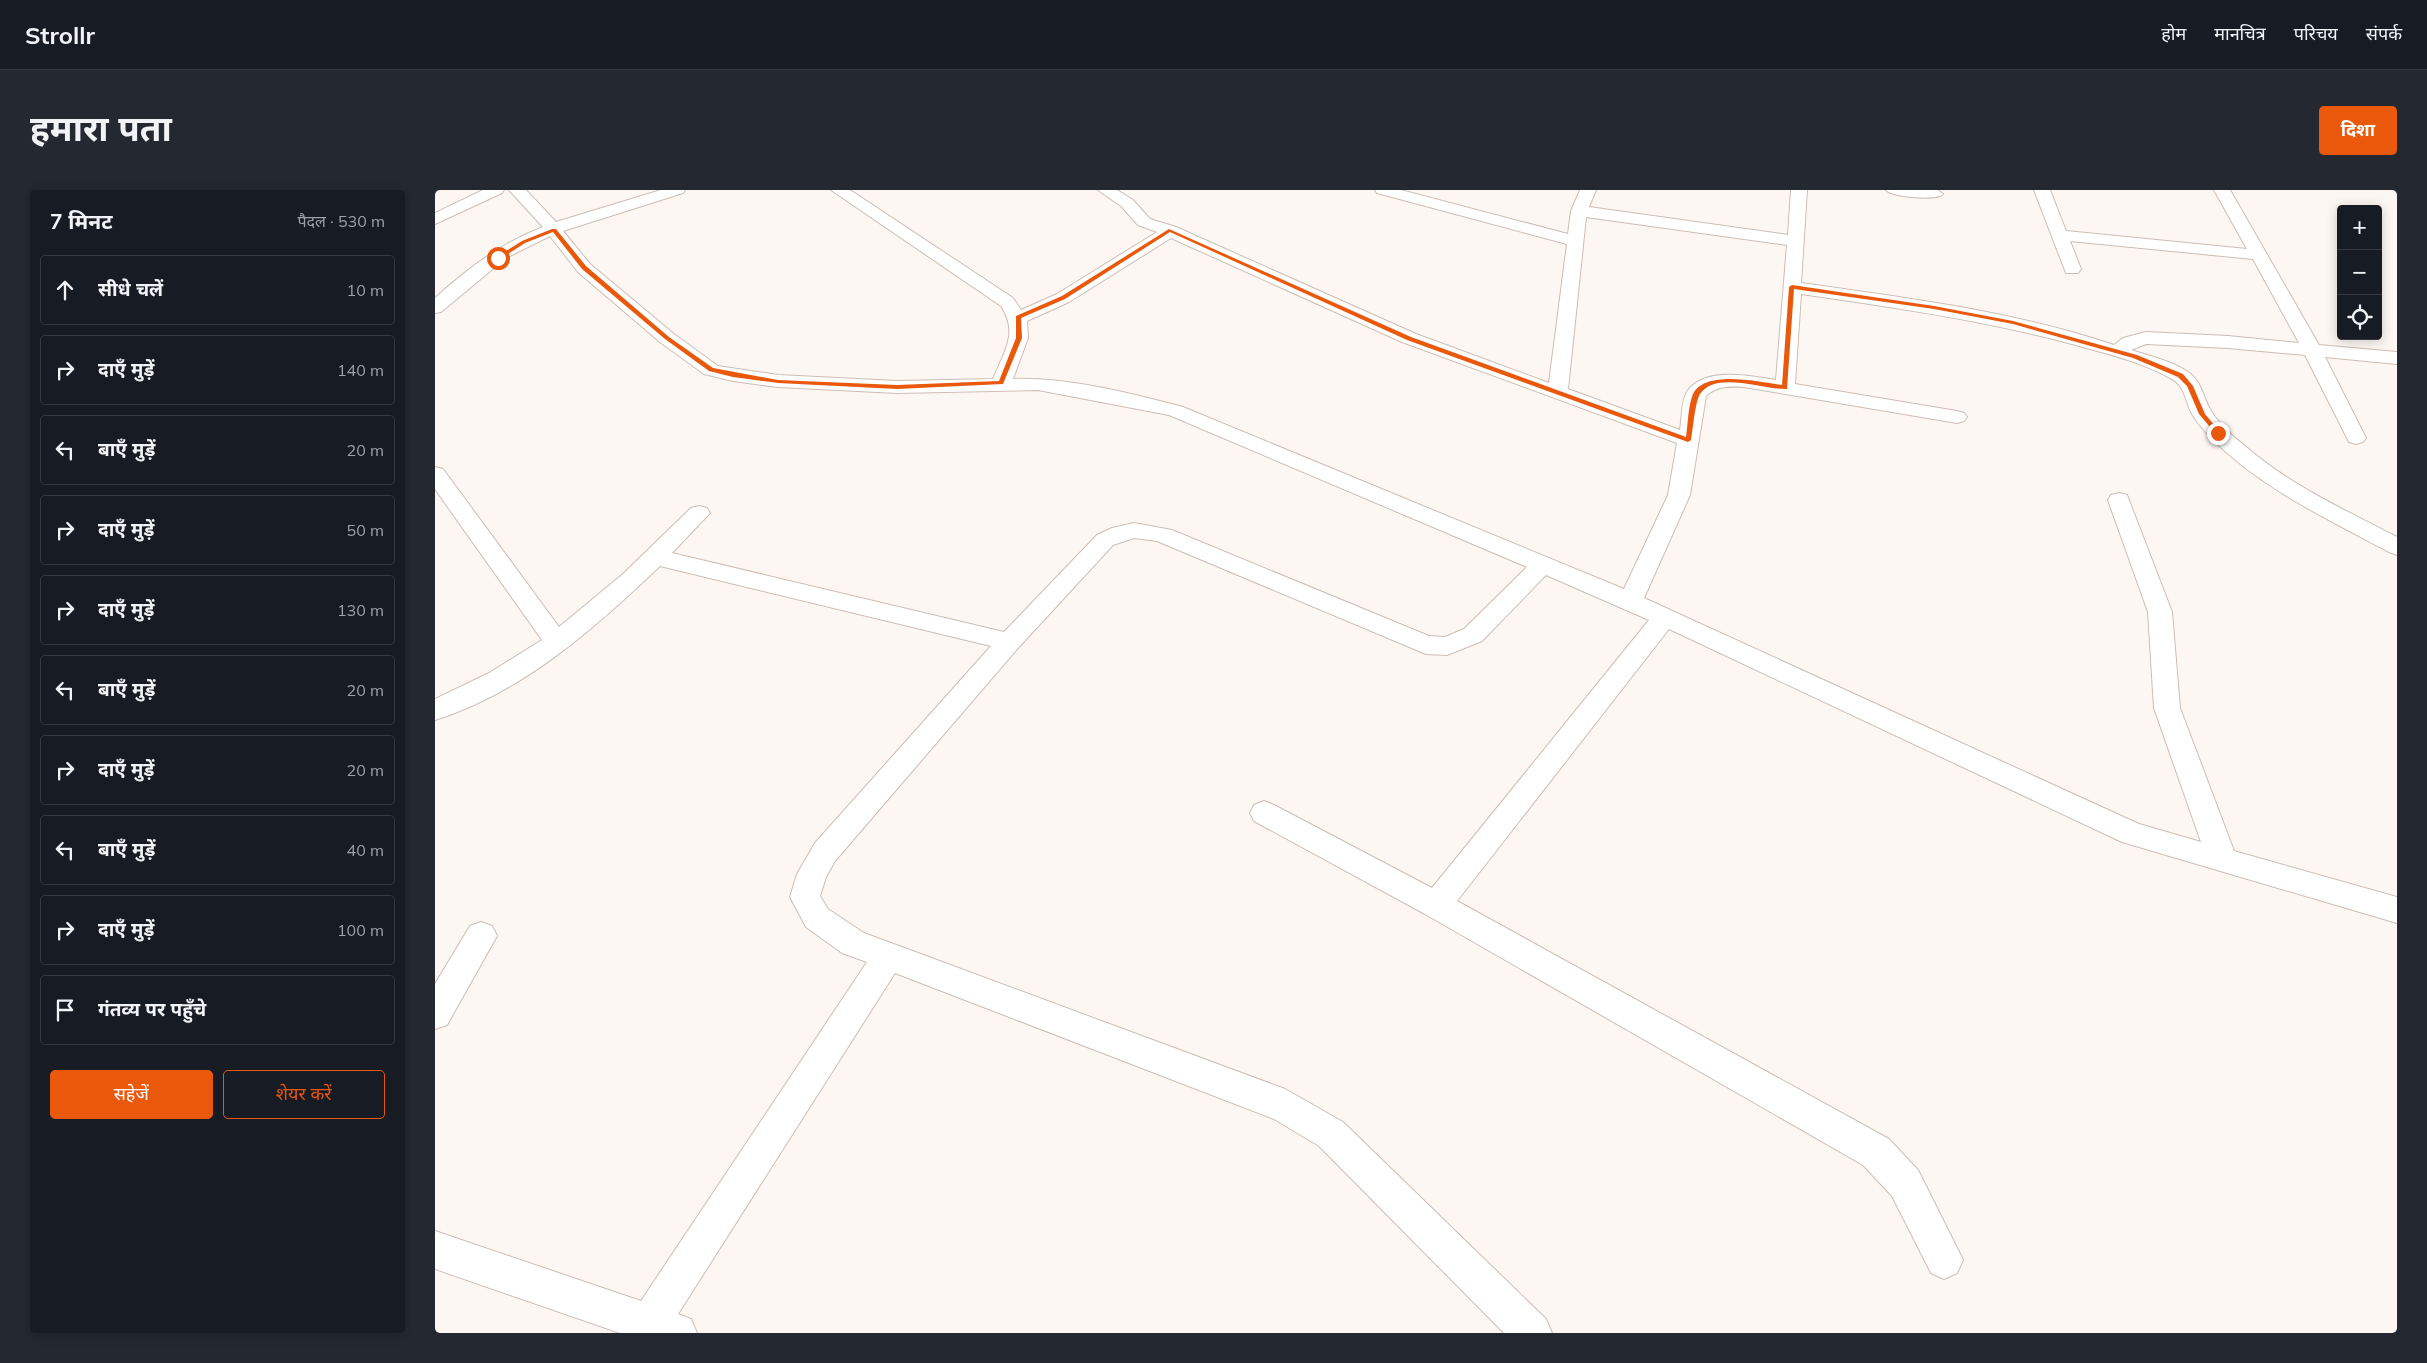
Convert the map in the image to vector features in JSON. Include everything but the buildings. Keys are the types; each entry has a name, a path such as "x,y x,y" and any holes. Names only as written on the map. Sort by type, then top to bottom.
{"street":[{"path":"435,219 496,190"},
{"path":"517,190 554,230 584,268 667,338 711,370 778,381 887,387 1001,383 1038,384 1139,402 1176,411 1665,617 2132,834 2397,910"},
{"path":"435,308 498,258 523,242 677,190"},
{"path":"839,190 1007,302 1018,318 1019,338 1001,383"},
{"path":"1106,190 1127,203 1144,222 1169,230 1409,338 1688,440"},
{"path":"1383,190 1576,242"},
{"path":"1558,392 1579,211 1587,190"},
{"path":"1785,387 1799,190"},
{"path":"1894,190 1935,194"},
{"path":"2042,190 2072,270"},
{"path":"2222,190 2312,350 2356,438"},
{"path":"1579,211 1795,241"},
{"path":"1018,318 1063,298 1169,230"},
{"path":"2059,235 2259,255"},
{"path":"1792,287 1934,307 1996,319 2118,351 2160,366 2181,376 2190,386 2202,414 2218,433 2250,461 2305,498 2397,547"},
{"path":"2118,351 2130,342 2146,338 2397,358"},
{"path":"1630,602 1679,494 1696,394 1705,386 1716,382 1736,380 1957,417"},
{"path":"435,474 557,642"},
{"path":"2119,500 2159,612 2167,708 2222,860"},
{"path":"435,710 506,676 557,642 606,603 656,557 699,513"},
{"path":"1532,1333 1331,1134 1285,1106 853,943 817,918 805,897 812,874 825,852 1009,642 1105,540 1122,531 1141,530 1164,535 1426,646 1447,646 1473,635 1543,565"},
{"path":"656,557 1009,642"},
{"path":"1436,905 1665,617"},
{"path":"1264,813 1436,905 1876,1152 1905,1183 1944,1260"},
{"path":"435,1014 481,936"},
{"path":"435,1250 657,1330 889,956"}],"route":[{"path":"498,258 523,242 554,230 584,268 667,338 711,370 778,381 897,387 1001,383 1019,338 1018,318 1063,298 1169,230 1409,338 1688,440 1696,394 1705,386 1728,380 1744,380 1785,387 1792,287 1934,307 2013,323 2135,356 2181,376 2190,386 2202,414 2218,433"}]}
